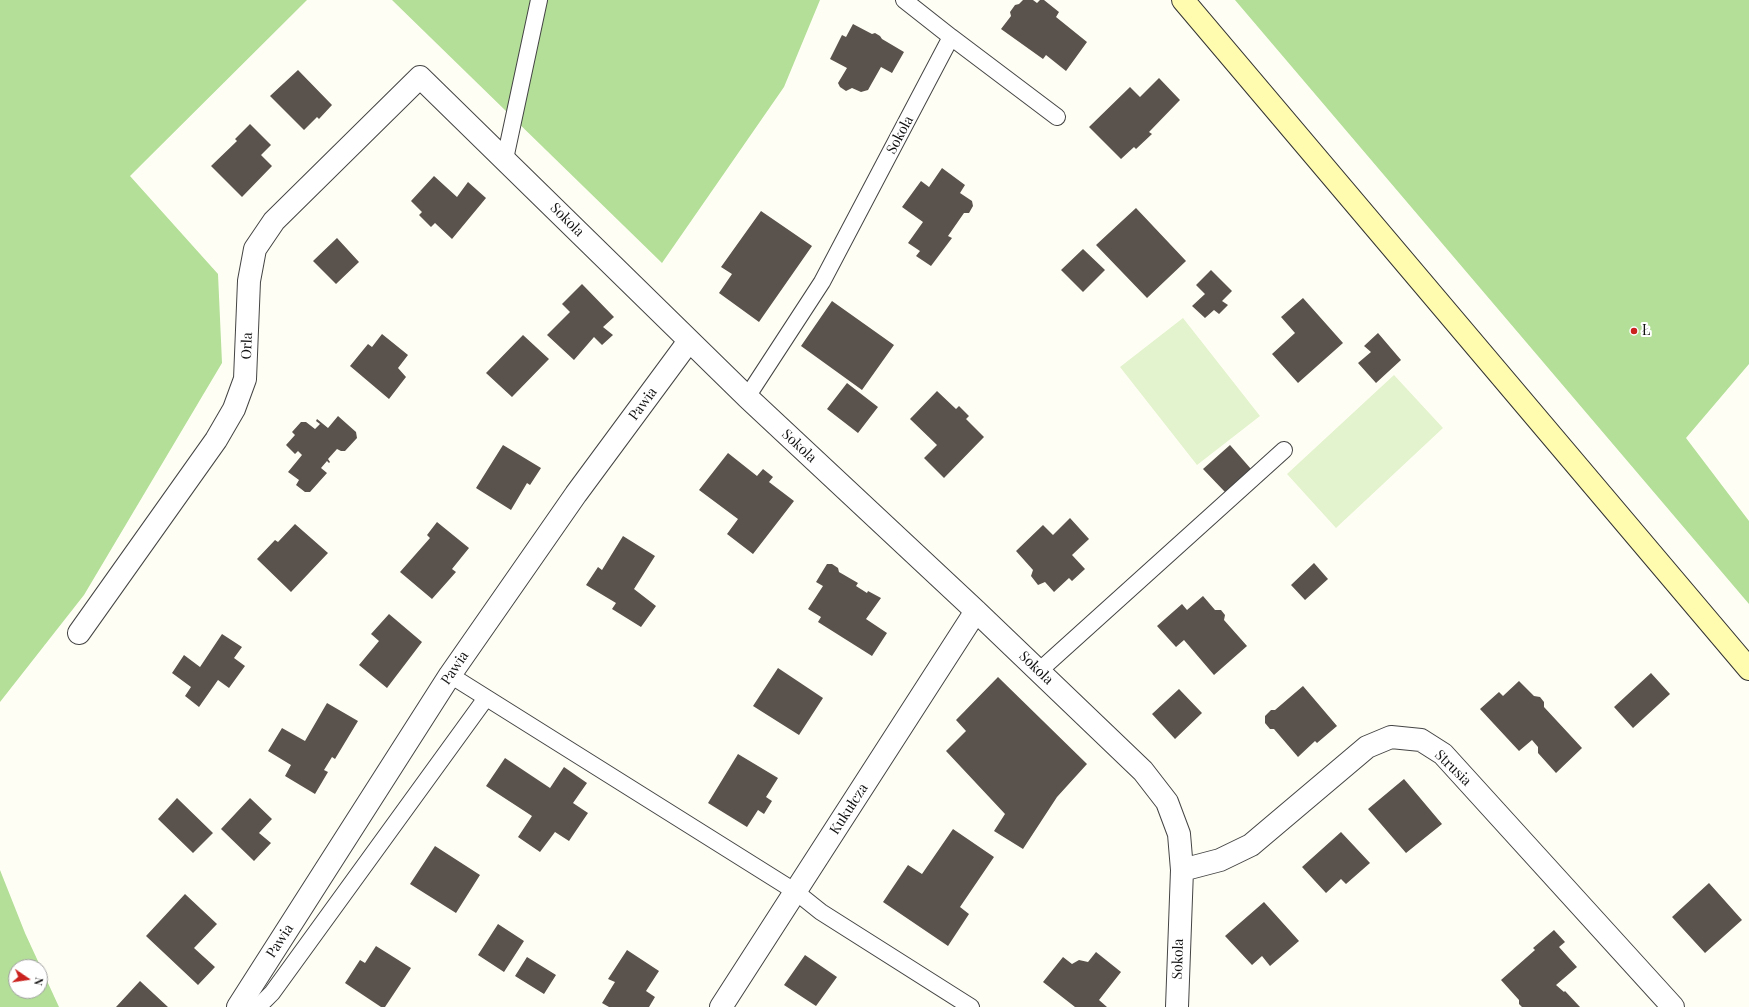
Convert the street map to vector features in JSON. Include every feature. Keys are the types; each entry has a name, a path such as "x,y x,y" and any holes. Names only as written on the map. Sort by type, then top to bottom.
{"main road":[{"path":"1183,0 1749,669"}],"street":[{"name":"Sokola","path":"420,77 747,397 976,611 1143,770 1167,802 1179,834 1182,870 1176,1007"},
{"name":"Orla","path":"80,633 216,440 234,409 245,379 249,281 255,249 274,221 420,77"},
{"name":"Pawia","path":"238,1007 450,675 576,494 690,341"},
{"name":"Kukułcza","path":"721,1007 976,611"},
{"name":"Strusia","path":"1182,870 1220,860 1251,845 1367,747 1391,738 1421,740 1443,754 1673,1007"}],"lane":[{"path":"505,159 539,0"},
{"path":"904,0 1057,117"},
{"name":"Sokola","path":"747,397 822,282 952,37"},
{"path":"1039,671 1284,450"},
{"path":"450,675 796,892 820,912 971,1007"},
{"path":"238,1007 260,1005 272,993 486,698"}],"green space":[{"path":"0,0 307,0 130,176 218,274 222,363 84,595 0,702"},
{"path":"392,0 820,0 784,87 662,263"},
{"path":"1235,0 1749,0 1749,364 1686,438 1749,521 1749,604"},
{"path":"1183,318 1260,416 1197,465 1120,367"},
{"path":"1394,375 1443,428 1336,528 1287,474"},
{"path":"0,870 37,959 8,959 8,999 48,999 48,983 59,1007 0,1007"}],"building":[{"path":"1023,0 1033,0 1037,3 1040,0 1044,0 1059,12 1056,17 1087,42 1066,71 1046,55 1043,59 1001,29 1011,16 1010,12 1015,5 1019,4"},
{"path":"853,24 872,34 875,33 904,52 892,73 881,67 868,90 861,92 852,88 846,91 840,87 838,83 847,68 830,59 842,35 846,37"},
{"path":"298,70 332,105 319,119 317,117 304,130 270,96"},
{"path":"1159,78 1180,100 1149,132 1152,134 1136,149 1134,147 1121,159 1089,127 1130,87 1140,97"},
{"path":"250,124 271,145 261,155 272,166 242,197 211,166 237,141 235,139"},
{"path":"942,168 965,185 960,193 972,201 973,206 969,213 964,213 948,236 952,238 931,266 916,256 920,251 908,243 923,222 902,207 921,181 929,187"},
{"path":"434,176 457,197 468,182 486,198 452,239 435,223 431,227 419,215 422,212 411,201"},
{"path":"1136,208 1186,261 1147,298 1096,245"},
{"path":"761,211 812,246 759,322 719,293 732,274 721,267"},
{"path":"337,238 359,262 336,284 313,261"},
{"path":"1083,249 1105,270 1083,292 1061,270"},
{"path":"1211,270 1232,291 1222,301 1228,305 1219,314 1214,310 1205,318 1192,306 1205,294 1196,285"},
{"path":"582,284 614,317 603,327 613,335 602,345 594,337 574,360 547,335 570,312 562,304"},
{"path":"1303,298 1343,343 1298,383 1272,354 1295,333 1281,317"},
{"path":"832,301 894,345 862,390 801,346"},
{"path":"1378,333 1401,360 1376,383 1358,363 1371,352 1364,346"},
{"path":"382,334 408,355 398,368 406,377 389,399 350,366 368,344 372,347"},
{"path":"523,335 549,359 512,397 486,373"},
{"path":"847,383 878,407 858,433 827,409"},
{"path":"937,391 956,409 959,406 969,416 966,419 984,437 944,478 924,458 937,445 910,419"},
{"path":"338,416 356,432 357,438 345,451 337,449 328,459 330,462 329,463 327,461 321,468 327,473 310,492 305,492 296,485 299,480 288,472 302,455 298,451 295,454 286,445 295,435 292,432 301,422 306,422 315,429 320,424 316,421 317,419 328,428"},
{"path":"503,445 541,468 530,485 527,483 511,510 476,488"},
{"path":"1230,445 1251,469 1225,492 1203,469"},
{"path":"728,453 757,476 763,469 773,477 769,482 794,501 753,554 727,534 738,519 699,490"},
{"path":"1070,518 1089,539 1072,555 1085,569 1072,581 1069,578 1054,592 1045,582 1038,585 1031,576 1033,570 1016,551 1043,525 1053,535"},
{"path":"437,522 469,548 452,569 456,572 432,599 400,572 430,538 427,535"},
{"path":"295,524 328,553 291,592 257,559 275,540 278,542"},
{"path":"623,536 655,556 634,589 656,606 641,627 612,609 616,603 586,585 598,567 602,570"},
{"path":"1314,563 1328,579 1305,600 1291,585"},
{"path":"827,564 832,564 838,568 839,572 858,583 856,586 867,593 868,591 881,598 866,619 887,633 872,656 818,622 821,617 808,609 823,586 816,582"},
{"path":"1203,596 1215,610 1221,610 1225,615 1224,620 1247,646 1214,675 1184,640 1176,647 1157,626 1182,604 1187,610"},
{"path":"389,614 422,642 387,688 359,665 379,641 371,634"},
{"path":"222,634 242,647 234,658 245,666 229,688 218,680 199,707 185,696 191,687 172,673 184,655 200,667"},
{"path":"778,668 823,698 799,735 753,706"},
{"path":"1651,673 1670,694 1633,728 1614,707"},
{"path":"998,677 1087,764 1057,797 1023,849 994,831 1005,814 946,751 966,731 956,720"},
{"path":"1519,681 1534,696 1540,697 1544,702 1544,707 1582,748 1556,773 1538,753 1538,747 1532,740 1519,751 1480,709 1499,692 1503,696"},
{"path":"1303,686 1337,726 1317,743 1315,741 1298,757 1274,729 1270,729 1265,723 1265,716 1271,710 1275,710"},
{"path":"1179,689 1202,713 1175,739 1152,714"},
{"path":"327,703 358,721 335,759 332,757 324,770 328,772 315,794 285,776 291,765 268,751 282,728 305,741"},
{"path":"738,754 778,778 766,797 772,801 764,814 758,810 747,827 708,803"},
{"path":"505,758 550,788 564,767 587,783 573,803 588,813 569,841 555,832 540,852 518,837 532,816 486,786"},
{"path":"1404,779 1442,824 1406,853 1368,809"},
{"path":"177,798 213,833 193,853 158,819"},
{"path":"250,798 272,819 259,833 271,843 254,861 221,829"},
{"path":"953,829 994,857 960,907 969,914 948,946 883,902 908,865 922,874"},
{"path":"1341,832 1370,863 1346,884 1341,879 1326,893 1302,867"},
{"path":"435,846 480,875 456,913 410,884"},
{"path":"1709,883 1742,920 1705,953 1672,917"},
{"path":"185,894 217,924 194,948 215,967 198,985 146,936"},
{"path":"1264,902 1299,941 1270,966 1262,956 1252,965 1225,936"},
{"path":"498,924 524,941 504,972 478,955"},
{"path":"1554,930 1565,942 1559,947 1577,967 1556,985 1564,992 1565,991 1580,1007 1522,1007 1519,1004 1519,1000 1501,980 1535,950 1533,948"},
{"path":"376,946 411,968 385,1007 381,1007 345,983 360,960 365,963"},
{"path":"627,950 659,971 646,991 655,997 649,1007 609,1007 602,1003 615,982 608,979"},
{"path":"1096,952 1121,972 1099,1000 1107,1007 1075,1007 1043,982 1063,957 1072,964 1079,960 1088,962"},
{"path":"805,955 837,977 816,1006 784,985"},
{"path":"527,957 556,975 544,994 515,976"},
{"path":"140,981 168,1007 116,1007"}],"place":[{"name":"Ł","path":"1634,331"}]}
